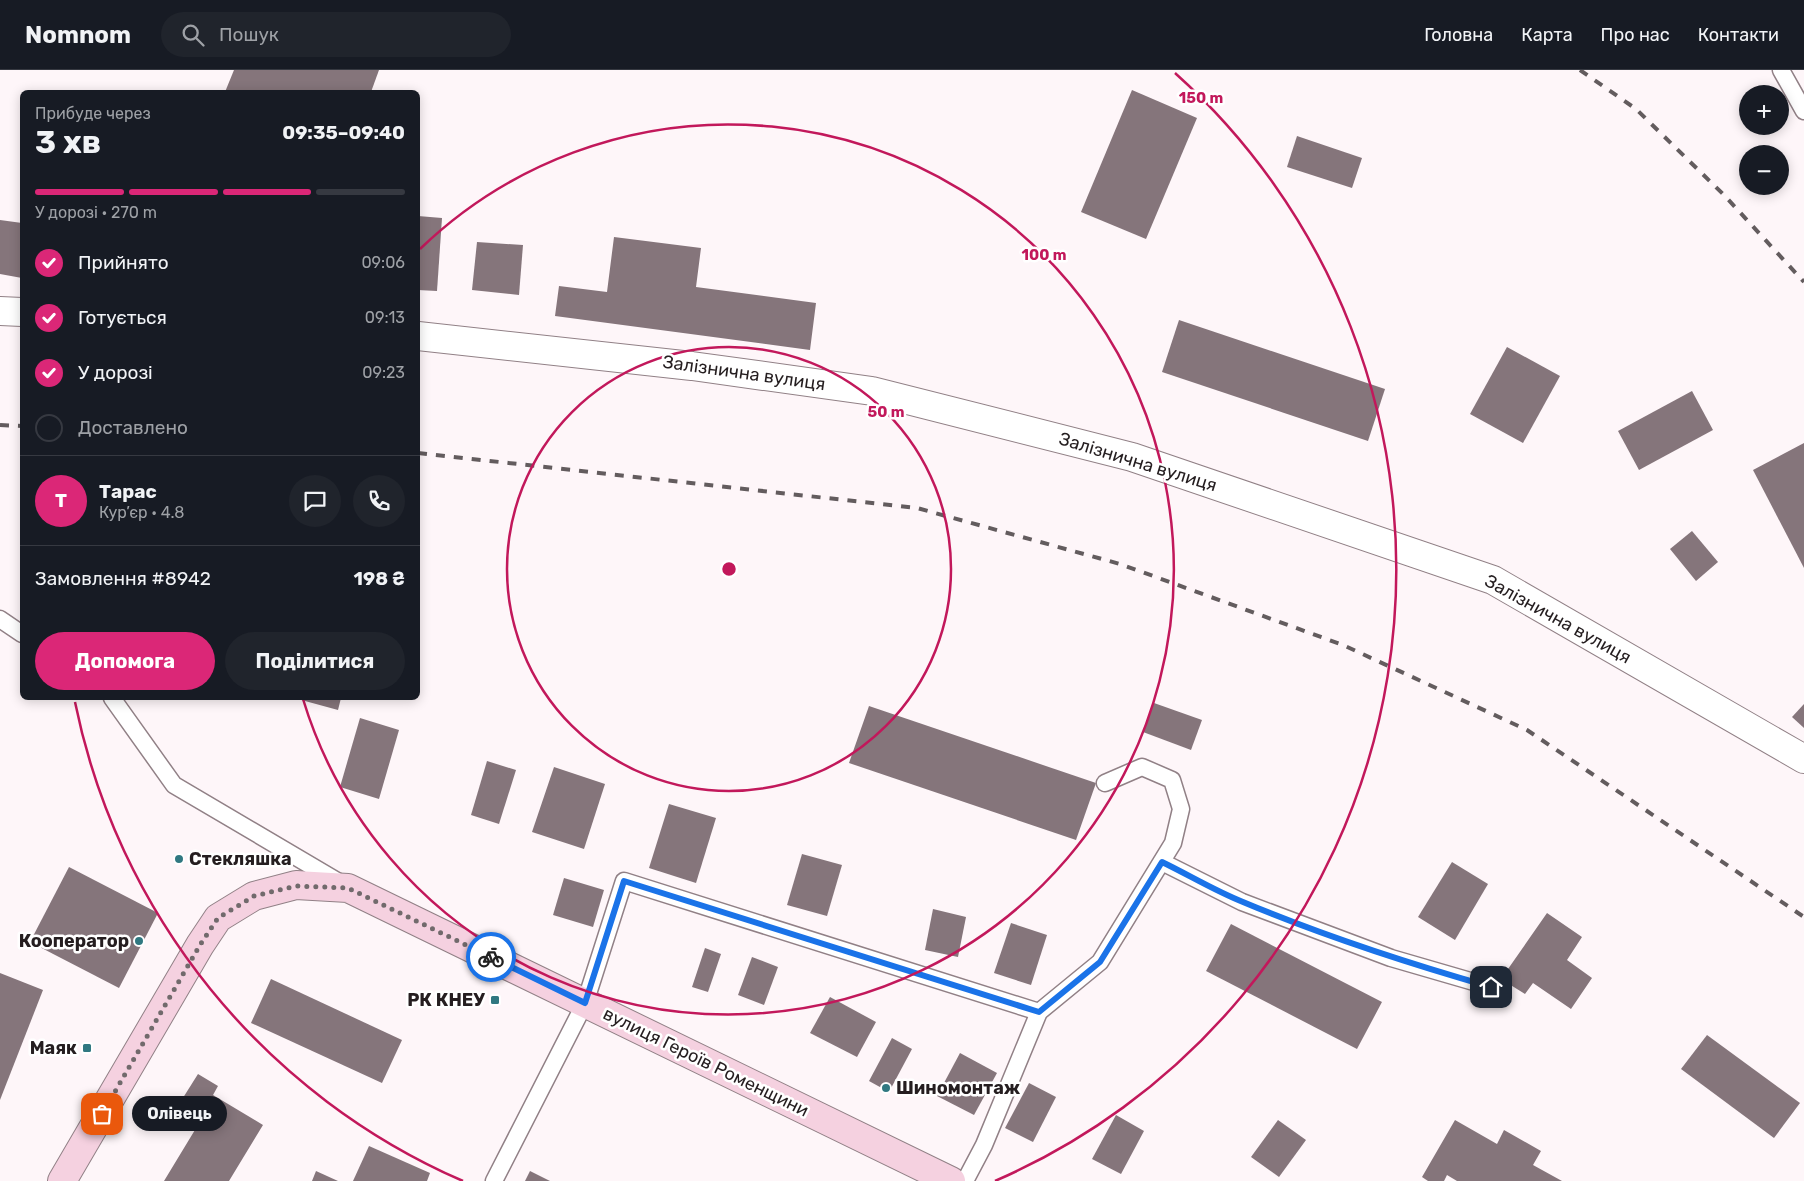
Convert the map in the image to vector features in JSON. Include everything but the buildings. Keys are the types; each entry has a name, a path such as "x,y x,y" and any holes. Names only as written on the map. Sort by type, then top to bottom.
{"street":[{"path":"0,311 20,312"},
{"name":"Залізнична вулиця","path":"420,336 692,366 872,391 1132,457 1493,580 1804,759"},
{"name":"вулиця Героїв Роменщини","path":"62,1181 200,945 218,918 254,896 296,886 348,888 951,1181"}],"lane":[{"path":"1781,70 1804,111"},
{"path":"0,619 20,633"},
{"path":"113,700 174,785 348,888"},
{"path":"965,1181 984,1145 1039,1012 1100,962 1173,843 1182,810 1172,780 1142,767 1106,783"},
{"path":"1162,862 1251,906 1392,958 1491,987"},
{"path":"494,1181 585,1003 624,881 1039,1012"}],"railway":[{"path":"1580,70 1636,109 1724,195 1804,282"},
{"path":"0,425 20,426"},
{"path":"420,453 917,508 1120,564 1343,645 1527,730 1804,917"}],"way so far":[{"path":"102,1114 200,945 218,918 254,896 296,886 348,888 491,957"}],"place":[{"name":"Стекляшка","path":"179,859"},
{"name":"Кооператор","path":"139,941"},
{"name":"РК КНЕУ","path":"495,1000"},
{"name":"Маяк","path":"87,1048"},
{"name":"Шиномонтаж","path":"886,1088"},
{"name":"Олівець","path":"102,1114"}],"route":[{"path":"491,957 585,1003 624,881 1039,1012 1100,962 1162,862 1242,902 1292,921 1392,958 1491,987"}]}
